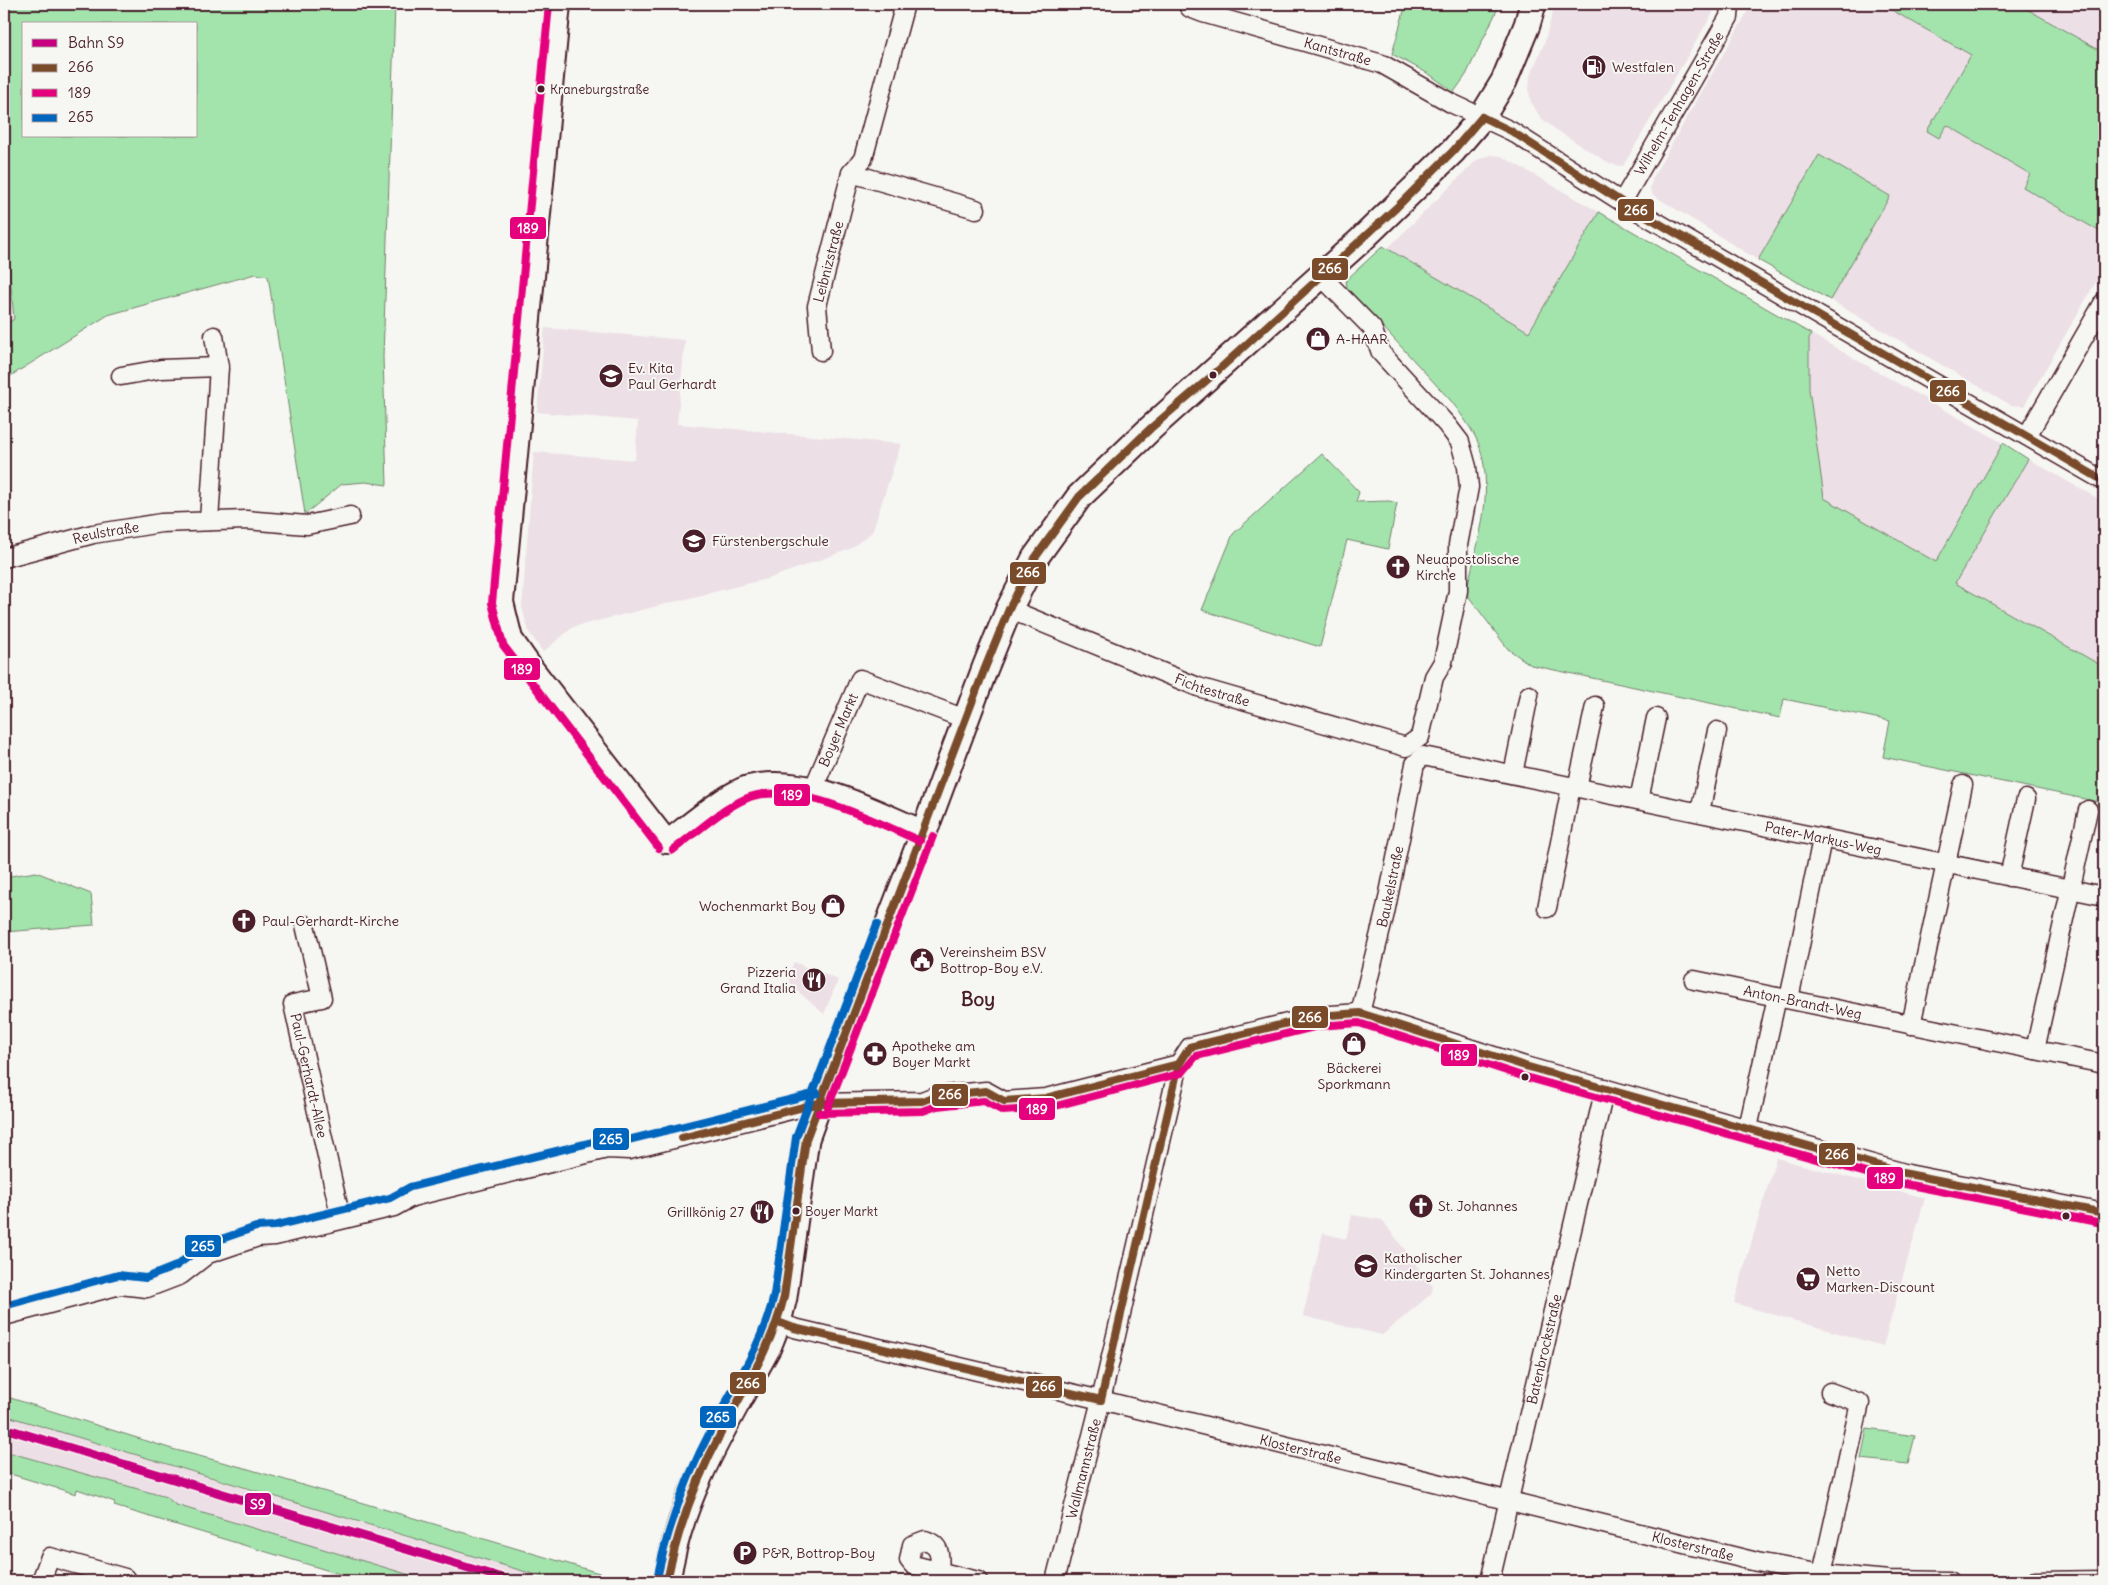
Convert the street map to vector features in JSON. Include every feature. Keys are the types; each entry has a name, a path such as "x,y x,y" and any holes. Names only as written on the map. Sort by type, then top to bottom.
{"main road":[{"path":"667,1581 674,1544 691,1493 768,1347 778,1322 790,1268 806,1139 818,1102 924,832 965,718 1009,609 1035,558 1079,497 1151,428 1396,208 1453,151 1482,117 1513,62 1533,4"}],"street":[{"path":"559,4 502,602 511,638 667,842 730,796 749,787 784,783 814,787 924,832"},
{"name":"Leibnizstraße","path":"821,351 817,306 851,173 863,159 905,4"},
{"name":"Kantstraße","path":"1187,4 1202,13 1382,64 1451,103 1482,117"},
{"name":"Wilhelm-Tenhagen-Straße","path":"1622,202 1729,17 1730,4"},
{"path":"1482,117 1511,130 1622,202 2104,481"},
{"path":"851,173 976,209"},
{"name":"Fichtestraße","path":"1009,609 1198,687 1406,747 1420,737 1434,677 1443,662 1458,591 1458,545 1469,487 1467,468 1460,442 1447,425 1381,353 1372,328 1321,276"},
{"path":"2027,436 2104,302"},
{"path":"209,522 219,367 214,336"},
{"path":"121,376 161,369 219,367"},
{"name":"Reulstraße","path":"4,558 93,534 161,523 246,520 307,525 350,516"},
{"name":"Boyer Markt","path":"814,787 860,680 965,718"},
{"path":"1513,774 1530,695"},
{"path":"1546,908 1595,706"},
{"path":"1639,800 1656,718"},
{"path":"1700,812 1717,731"},
{"name":"Pater-Markus-Weg","path":"1418,759 1429,755 1574,787 2104,896"},
{"name":"Baukelstraße","path":"1360,1013 1386,913 1418,759"},
{"path":"1911,1025 1963,785"},
{"path":"2009,877 2026,799"},
{"path":"2036,1050 2088,810"},
{"path":"1748,1128 1783,998 1822,838"},
{"name":"Paul-Gerhardt-Allee","path":"305,925 322,998 293,1004 341,1219"},
{"name":"Anton-Brandt-Weg","path":"1694,980 2104,1064"},
{"path":"4,1316 120,1285 147,1288 181,1275 208,1254 258,1237 275,1236 394,1207 412,1197 606,1149 629,1150 818,1102 922,1101 935,1096 986,1091 1004,1101 1046,1098 1179,1064 1190,1048 1316,1016 1360,1013 1409,1030 1605,1088 1929,1179 2104,1213"},
{"name":"Wallmannstraße","path":"1055,1581 1101,1400 1179,1064"},
{"name":"Batenbrockstraße","path":"1490,1581 1605,1088"},
{"name":"Klosterstraße","path":"778,1322 794,1328 1101,1400 1758,1562 1822,1574 1889,1580 1949,1581"},
{"path":"1822,1574 1860,1403 1830,1392"},
{"path":"41,1581 50,1557 128,1580"},
{"path":"939,1572 978,1581"},
{"path":"2035,1581 2104,1580"}],"shaded area":[{"path":"1555,4 1718,4 1623,166 1610,164 1555,129 1541,118 1531,102 1529,91 1530,76 1544,44"},
{"path":"1752,4 1881,4 1971,55 1947,125 2030,174 2023,187 2104,234 2104,268 2024,406 2011,405 1830,300 1890,196 1819,155 1758,260 1653,195 1650,189 1653,177"},
{"path":"2018,4 2104,4 2104,53"},
{"path":"1491,155 1501,156 1599,212 1529,332 1387,249 1477,160"},
{"path":"4,209 14,320 4,326"},
{"name":"Fürstenbergschule","path":"545,328 685,340 677,424 901,444 872,532 850,549 770,578 573,627 543,652 529,632 522,608 534,452 635,460 638,421 537,412"},
{"path":"1811,334 2003,443 1936,563 1823,498 1809,389 1809,339"},
{"path":"2028,459 2104,502 2104,667 1955,583"},
{"path":"794,962 838,980 824,1014 792,986 788,976"},
{"path":"1776,1158 1925,1198 1883,1346 1734,1303"},
{"name":"Katholischer Kindergarten St. Johannes","path":"1352,1215 1382,1220 1433,1287 1431,1294 1382,1335 1303,1316 1323,1233 1346,1239"},
{"path":"4,1415 556,1581 430,1581 176,1505 166,1497 4,1451"}],"green space":[{"path":"4,4 395,4 383,357 387,485 365,482 342,484 305,514 268,276 255,274 108,315 4,380 4,326 14,319 4,209"},
{"path":"1406,4 1500,4 1466,75 1454,92 1429,74 1392,54"},
{"path":"1881,4 2018,4 2104,53 2104,234 2023,187 2030,174 1947,125 1939,138 1927,131 1971,55"},
{"path":"1819,155 1890,196 1830,300 1758,260"},
{"path":"1599,212 1811,334 1809,339 1809,389 1824,498 1936,562 2003,443 2028,459 1955,583 2104,667 2104,803 1883,757 1890,721 1784,699 1780,718 1531,665 1508,649 1466,593 1479,539 1485,502 1484,466 1478,442 1452,402 1347,288 1346,280 1383,246 1529,332"},
{"path":"1322,454 1359,492 1356,502 1389,501 1397,503 1388,549 1347,540 1320,647 1202,610 1233,534"},
{"path":"36,872 91,894 94,925 4,932 4,877"},
{"path":"4,1396 172,1449 245,1468 626,1581 556,1581 4,1415"},
{"path":"1867,1429 1915,1436 1908,1464 1861,1459"},
{"path":"4,1451 166,1497 176,1505 430,1581 385,1581 376,1578 375,1581 363,1581 114,1506 115,1502 77,1489 76,1494 4,1472"}],"rail line":[{"name":"S9","path":"4,1428 512,1581"}],"transit line":[{"name":"189","path":"549,4 492,603 503,645 659,848"},
{"name":"266","path":"1482,117 1511,131 1622,202 2104,481"},
{"name":"266","path":"667,1581 682,1523 696,1486 713,1449 749,1382 779,1315 784,1297 806,1139 985,668 1009,609 1035,558 1079,497 1151,428 1213,375 1396,208 1453,151 1482,117"},
{"name":"189","path":"673,850 735,804 764,794 786,794 834,805 920,841"},
{"name":"189","path":"828,1107 933,836"},
{"name":"265","path":"657,1579 667,1539 687,1482 713,1426 756,1346 769,1313 774,1295 796,1137 877,924"},
{"name":"266","path":"778,1322 794,1328 1101,1400 1179,1064 1190,1047 1316,1016 1360,1013 1525,1066 1908,1174 2104,1213"},
{"name":"189","path":"819,1113 923,1111 937,1106 984,1101 1003,1111 1048,1108 1182,1073 1196,1056 1318,1026 1359,1023 1522,1076 1905,1184 2102,1223"},
{"name":"266","path":"682,1138 819,1103 922,1101 935,1096 986,1091 1004,1101 1046,1098 1179,1064 1190,1047 1207,1043"},
{"name":"265","path":"4,1306 118,1275 146,1278 176,1266 204,1245 256,1227 274,1226 390,1198 410,1187 605,1139 628,1140 817,1093"}],"place":[{"name":"Westfalen","path":"1594,67"},
{"name":"Kraneburgstraße","path":"541,89"},
{"name":"A-HAAR","path":"1318,339"},
{"name":"Ev. Kita Paul Gerhardt","path":"611,376"},
{"name":"Fürstenbergschule","path":"694,541"},
{"name":"Neuapostolische Kirche","path":"1398,567"},
{"name":"Wochenmarkt Boy","path":"833,906"},
{"name":"Paul-Gerhardt-Kirche","path":"244,921"},
{"name":"Vereinsheim BSV Bottrop-Boy e.V.","path":"922,960"},
{"name":"Pizzeria Grand Italia","path":"814,980"},
{"name":"Bäckerei Sporkmann","path":"1354,1044"},
{"name":"Apotheke am Boyer Markt","path":"875,1054"},
{"name":"St. Johannes","path":"1421,1206"},
{"name":"Boyer Markt","path":"796,1211"},
{"name":"Grillkönig 27","path":"762,1212"},
{"name":"Katholischer Kindergarten St. Johannes","path":"1366,1266"},
{"name":"Netto Marken-Discount","path":"1808,1279"},
{"name":"P&R, Bottrop-Boy","path":"745,1553"}],"district":[{"name":"Boy","path":"978,999"}]}
